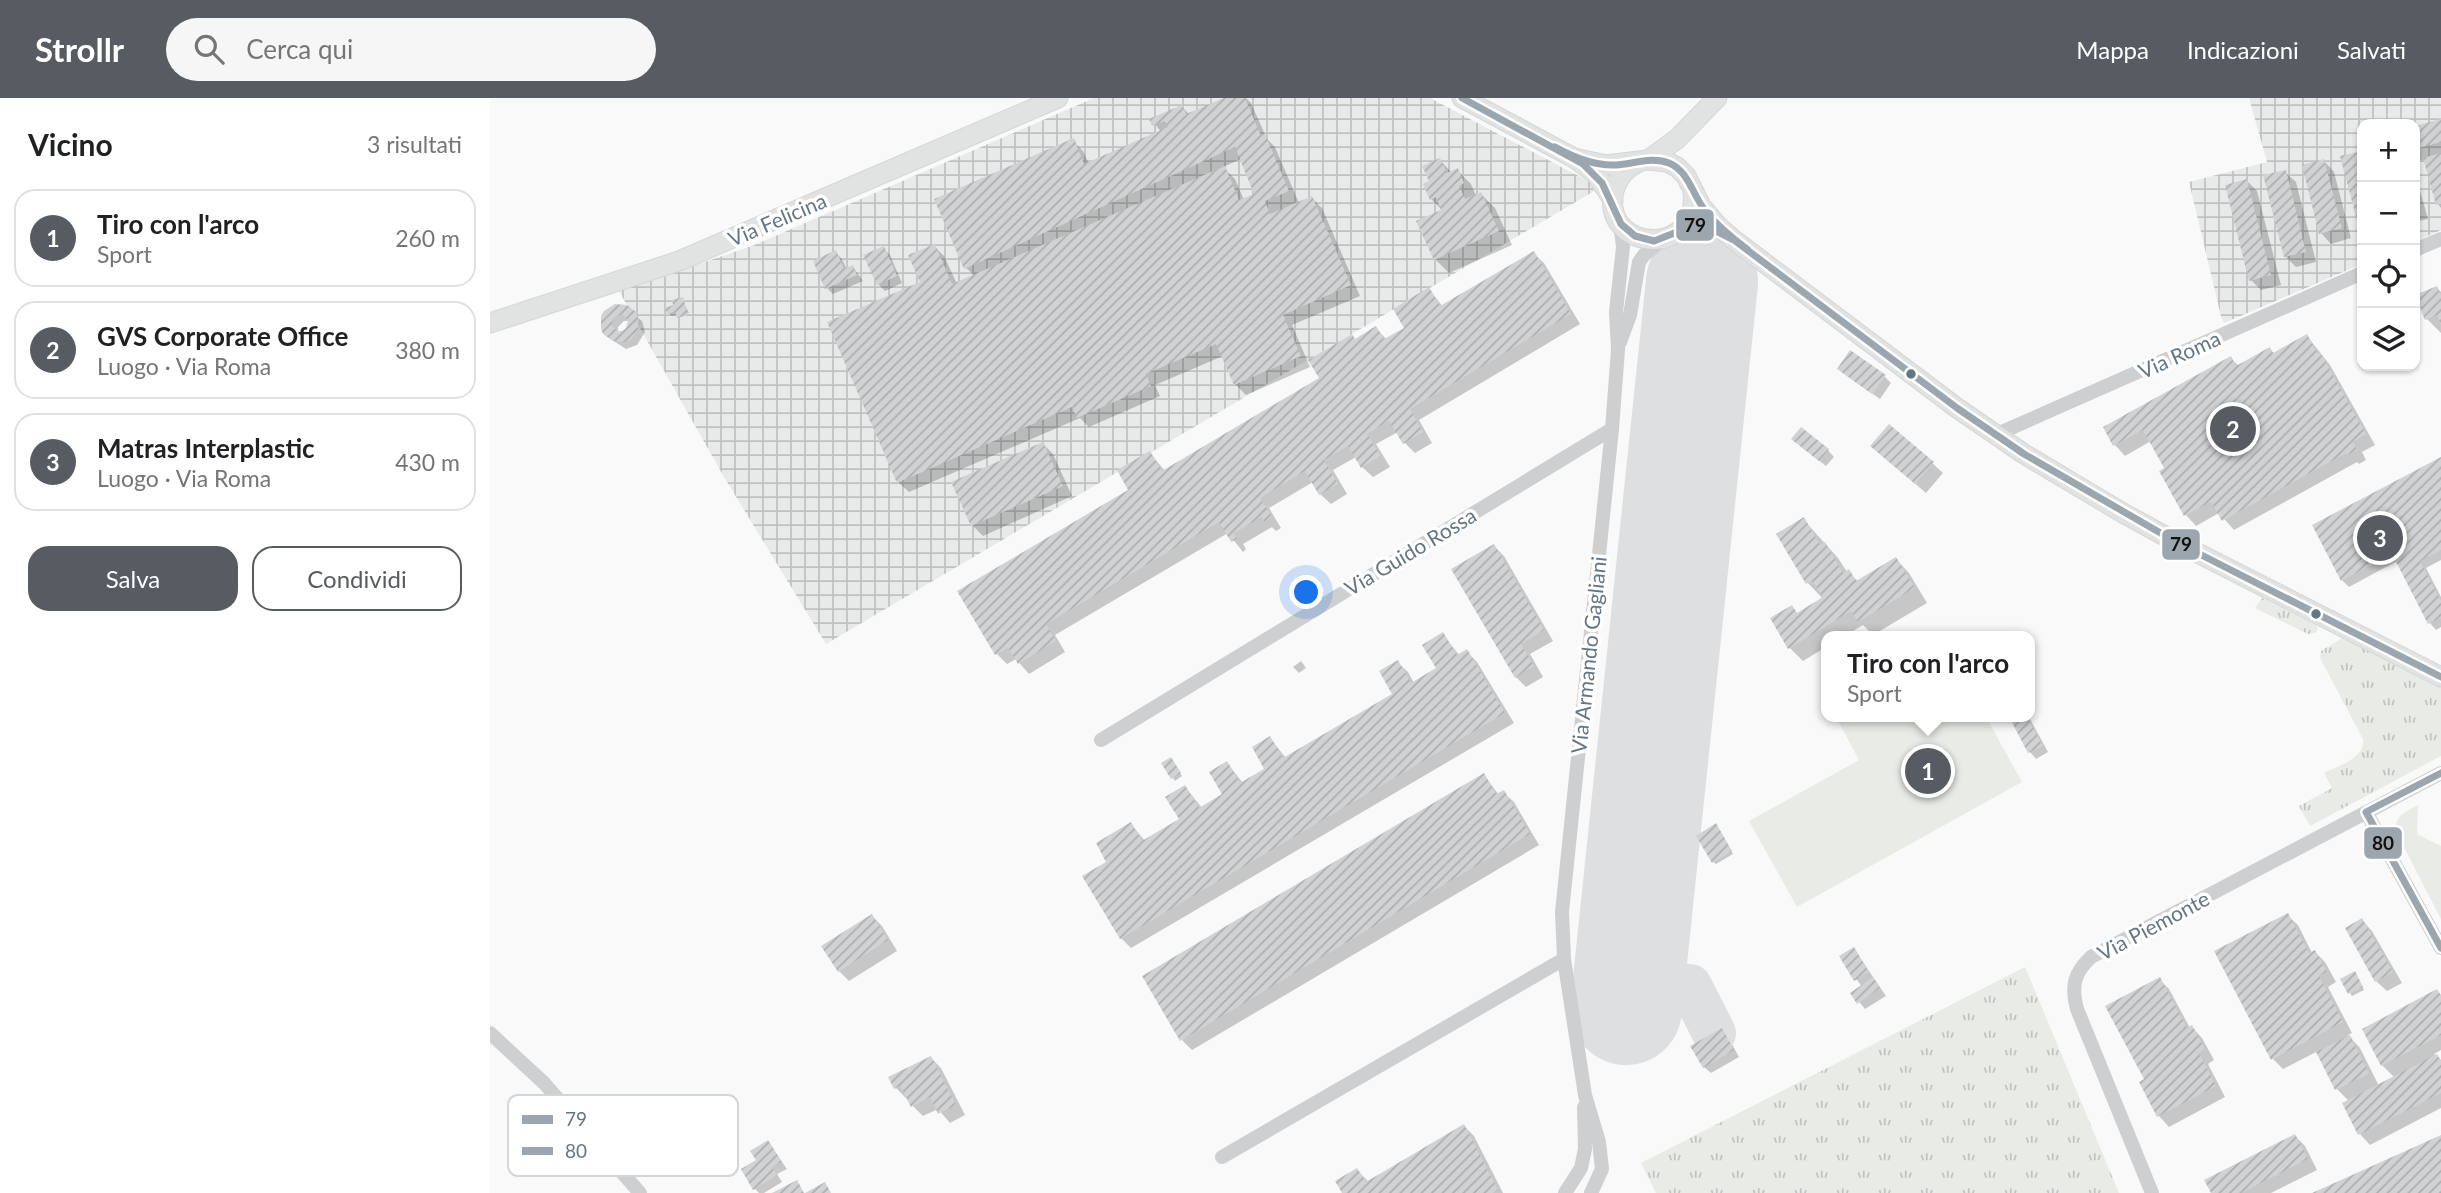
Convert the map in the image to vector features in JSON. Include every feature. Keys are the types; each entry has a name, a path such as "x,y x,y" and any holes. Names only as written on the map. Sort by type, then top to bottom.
{"street":[{"name":"Via Felicina","path":"490,323 679,261 1058,98"},
{"path":"1462,98 1574,158 1596,174 1613,200 1620,222 1637,237 1663,239 1684,227 1694,225 1706,227 1734,240"},
{"path":"1613,200 1619,179 1626,170 1670,145 1691,127 1717,98"},
{"path":"1684,227 1692,213 1692,187 1686,145 1691,127"},
{"path":"1574,158 1606,165 1644,161 1667,162 1677,167 1692,187 1701,206 1734,240 1995,435 2123,513 2441,677"},
{"name":"Via Armando Gagliani","path":"1591,1193 1602,1170 1599,1142 1585,1095 1564,960 1562,912 1612,429 1618,350 1616,312 1622,247 1620,222"},
{"name":"Via Armando Gagliani","path":"1618,350 1630,316 1639,262 1663,239"},
{"path":"2420,248 2441,239"},
{"name":"Via Roma","path":"1995,435 2357,275"},
{"name":"Via Guido Rossa","path":"1101,740 1612,429"},
{"name":"Via Piemonte","path":"2152,1193 2077,1009 2073,994 2074,980 2081,967 2091,957 2441,773"},
{"path":"2366,812 2441,948"},
{"path":"1222,1157 1564,960"},
{"path":"490,1033 554,1095"},
{"name":"Via Armando Gagliani","path":"1565,1193 1581,1168 1585,1149 1585,1095"},
{"path":"625,1176 640,1193"}],"shaded area":[{"path":"1094,98 1430,98 1590,182 1596,190 826,644 724,477 619,291 752,246"},
{"path":"2249,98 2441,98 2441,230 2420,240 2420,119 2357,119 2357,266 2224,323 2189,182 2267,162"}],"green space":[{"path":"2262,598 2316,625 2318,629 2315,633 2308,634 2255,608"},
{"path":"2342,638 2441,687 2441,756 2310,826 2299,806 2332,788 2324,773 2350,761 2363,746 2363,739 2320,658 2321,651"},
{"path":"1839,722 1989,722 2022,782 1797,907 1749,821 1859,760"},
{"path":"2418,805 2417,834 2441,846 2441,919 2395,830 2400,817"},
{"path":"2025,967 2119,1193 1656,1193 1641,1163"}],"building":[{"path":"1224,98 1245,98 1261,136 1265,134 1289,191 1265,201 1270,214 1312,196 1351,285 1283,315 1301,356 1234,385 1216,344 1146,374 1151,386 1077,418 1072,407 897,483 827,322 920,282 908,255 935,244 952,284 1225,166 1239,200 1254,194 1235,147 964,269 934,199 1074,138 1084,164 1168,127 1165,121 1152,126 1149,119 1182,105 1186,114"},
{"path":"2441,119 2441,142 2420,148 2420,125"},
{"path":"2357,152 2357,220 2340,156"},
{"path":"2441,153 2441,204 2436,205 2423,158"},
{"path":"1440,158 1447,173 1458,168 1464,183 1459,186 1465,199 1481,192 1499,231 1434,260 1416,221 1441,210 1436,197 1430,200 1423,184 1429,181 1422,166"},
{"path":"2324,159 2342,228 2319,234 2302,165"},
{"path":"2286,170 2306,252 2284,257 2263,175"},
{"path":"2247,179 2271,275 2249,281 2225,185"},
{"path":"884,246 897,276 877,285 863,255"},
{"path":"836,250 844,269 853,265 857,275 825,289 813,261"},
{"path":"1534,251 1571,314 1410,409 1423,432 1403,444 1389,421 1367,434 1381,456 1361,468 1348,446 1324,460 1338,484 1319,495 1305,471 1260,498 1272,517 1264,522 1262,517 1234,533 1237,539 1231,542 1219,522 1046,624 1056,641 1018,664 1008,648 995,655 957,591 1128,490 1117,470 1150,451 1162,471 1319,378 1308,360 1352,334 1355,339 1376,326 1384,339 1404,328 1393,309 1429,287 1440,306"},
{"path":"2437,286 2441,295 2441,325 2437,315 2425,320 2420,308 2420,293"},
{"path":"683,297 688,315 677,318 675,312 667,314 665,308 673,305 672,300"},
{"path":"615,304 627,305 636,312 638,330 625,342 613,341 603,334 601,328 604,311","holes":["623,315 628,321 626,328 617,331 612,325 613,318"]},
{"path":"2307,334 2366,434 2353,442 2357,450 2347,455 2346,453 2222,521 2211,502 2184,516 2159,471 2164,468 2143,430 2113,446 2103,427 2231,356 2236,366 2270,347 2273,353"},
{"path":"1850,350 1886,375 1872,394 1837,369"},
{"path":"1889,424 1934,462 1915,484 1870,446"},
{"path":"1801,427 1829,449 1819,461 1791,439"},
{"path":"1043,442 1063,486 971,526 951,482"},
{"path":"2441,457 2441,550 2420,561 2441,601 2441,618 2428,624 2392,554 2341,581 2312,525"},
{"path":"1804,517 1820,545 1825,542 1843,573 1849,569 1856,581 1896,557 1915,588 1858,622 1851,611 1788,649 1770,618 1792,605 1797,613 1823,597 1812,581 1806,584 1776,534"},
{"path":"1494,544 1544,630 1521,644 1534,666 1515,678 1451,569"},
{"path":"1443,632 1457,655 1467,649 1505,713 1120,939 1082,876 1106,862 1096,843 1131,822 1142,841 1179,819 1165,797 1185,785 1199,808 1222,794 1209,772 1227,761 1240,783 1264,769 1252,747 1270,736 1283,758 1392,694 1379,671 1398,660 1411,683 1436,668 1422,645"},
{"path":"2012,722 2030,722 2043,746 2028,753"},
{"path":"1171,757 1181,773 1171,779 1161,763"},
{"path":"1484,773 1496,794 1504,790 1530,834 1180,1041 1142,976"},
{"path":"1716,823 1732,851 1712,863 1696,836"},
{"path":"2288,913 2309,953 2315,950 2327,972 2319,976 2343,1022 2271,1060 2214,951"},
{"path":"872,914 888,940 838,972 821,946"},
{"path":"2362,918 2393,972 2375,982 2345,928"},
{"path":"1854,947 1869,972 1854,981 1839,956"},
{"path":"2355,971 2363,987 2348,994 2340,979"},
{"path":"1873,977 1880,988 1857,1004 1850,993"},
{"path":"2160,977 2187,1028 2192,1025 2205,1049 2199,1053 2216,1086 2157,1117 2139,1082 2144,1079 2105,1006"},
{"path":"2437,989 2441,996 2441,1035 2381,1066 2362,1029"},
{"path":"1722,1028 1734,1050 1703,1068 1690,1046"},
{"path":"2350,1035 2369,1074 2335,1090 2316,1052"},
{"path":"2437,1054 2441,1061 2441,1093 2358,1135 2342,1103"},
{"path":"931,1056 956,1105 938,1114 930,1097 911,1107 900,1086 894,1089 888,1077"},
{"path":"1464,1124 1498,1190 1493,1193 1342,1193 1335,1181 1357,1168 1366,1182"},
{"path":"2295,1134 2308,1159 2241,1193 2211,1193 2204,1180"},
{"path":"2441,1135 2441,1193 2312,1193"},
{"path":"768,1140 782,1162 772,1167 777,1175 753,1190 741,1169 756,1160 750,1151"},
{"path":"797,1180 804,1193 772,1193"},
{"path":"825,1182 831,1193 805,1193"}],"taxiway":[{"path":"1628,984 1690,986 1714,1033"}],"runway":[{"path":"1626,1009 1702,282"}],"transit line":[{"name":"79","path":"1462,98 1583,164 1602,183 1621,224 1635,236 1654,241 1695,225 1710,228 1734,240 1957,408 2024,454 2176,542 2441,677"},
{"name":"79","path":"1555,147 1600,164 1616,165 1649,160 1669,163 1681,171 1704,209 1747,249"},
{"name":"80","path":"2441,773 2366,812 2441,948"}],"place":[{"name":"GVS Corporate Office","path":"2233,429"},
{"name":"Matras Interplastic","path":"2380,538"},
{"name":"Tiro con l'arco","path":"1928,771"}]}
